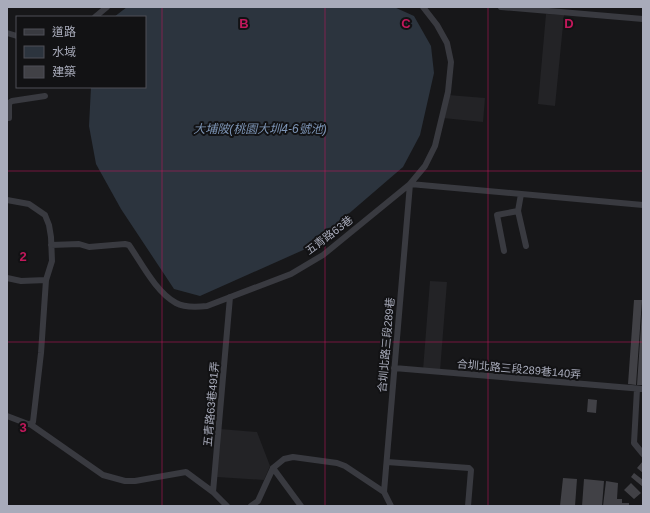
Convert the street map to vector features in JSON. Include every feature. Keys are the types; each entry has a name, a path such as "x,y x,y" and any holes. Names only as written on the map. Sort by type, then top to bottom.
{"street":[{"path":"96,16 107,7"},
{"name":"五青路63巷","path":"51,245 79,244 90,247 129,245 158,288 178,304 195,307 207,306 291,274 323,255 410,184 425,166 436,146 448,92 450,62 447,43 437,25 423,7"},
{"path":"501,7 643,20"},
{"path":"7,118 9,118 9,103 12,101 45,96"},
{"path":"410,184 643,205"},
{"name":"合圳北路三段289巷","path":"384,492 410,184"},
{"path":"521,194 518,211 526,246"},
{"path":"7,200 29,204 45,215 49,225 52,261 46,280 41,353 32,423"},
{"path":"504,251 497,215 518,211"},
{"path":"7,278 21,281 46,280"},
{"name":"五青路63巷491弄","path":"212,492 230,297"},
{"name":"合圳北路三段289巷140弄","path":"394,368 640,389"},
{"path":"640,389 634,443 643,454"},
{"path":"7,416 22,422 32,423 103,475 125,481 135,481 186,472 212,492 227,506"},
{"path":"251,506 258,501 273,468 284,459 293,457 337,463 346,466 384,492 391,506"},
{"path":"387,462 469,468 471,470 468,506"},
{"path":"273,468 301,506"}],"shaded area":[{"path":"546,14 564,15 555,106 538,104"},
{"path":"448,95 485,98 483,122 443,118"},
{"path":"430,281 447,282 440,371 423,370"},
{"path":"220,429 257,432 270,466 264,480 217,477"}],"water":[{"name":"大埔陂(桃園大圳4-6號池)","path":"127,7 394,7 414,16 431,46 434,73 420,135 403,167 310,247 200,296 174,289 121,209 96,164 89,126 91,88 146,88 146,16 115,16"}],"building":[{"path":"634,300 642,300 636,385 628,384"},
{"path":"642,312 643,385 637,385"},
{"path":"588,399 597,400 596,413 587,412"},
{"path":"643,461 643,473 637,468"},
{"path":"634,473 643,480 643,487 631,477"},
{"path":"563,478 577,479 575,506 560,506"},
{"path":"584,479 604,481 602,506 582,506"},
{"path":"606,481 618,483 617,499 622,499 622,503 629,503 629,506 603,506"},
{"path":"631,483 641,493 634,499 624,490"}]}
